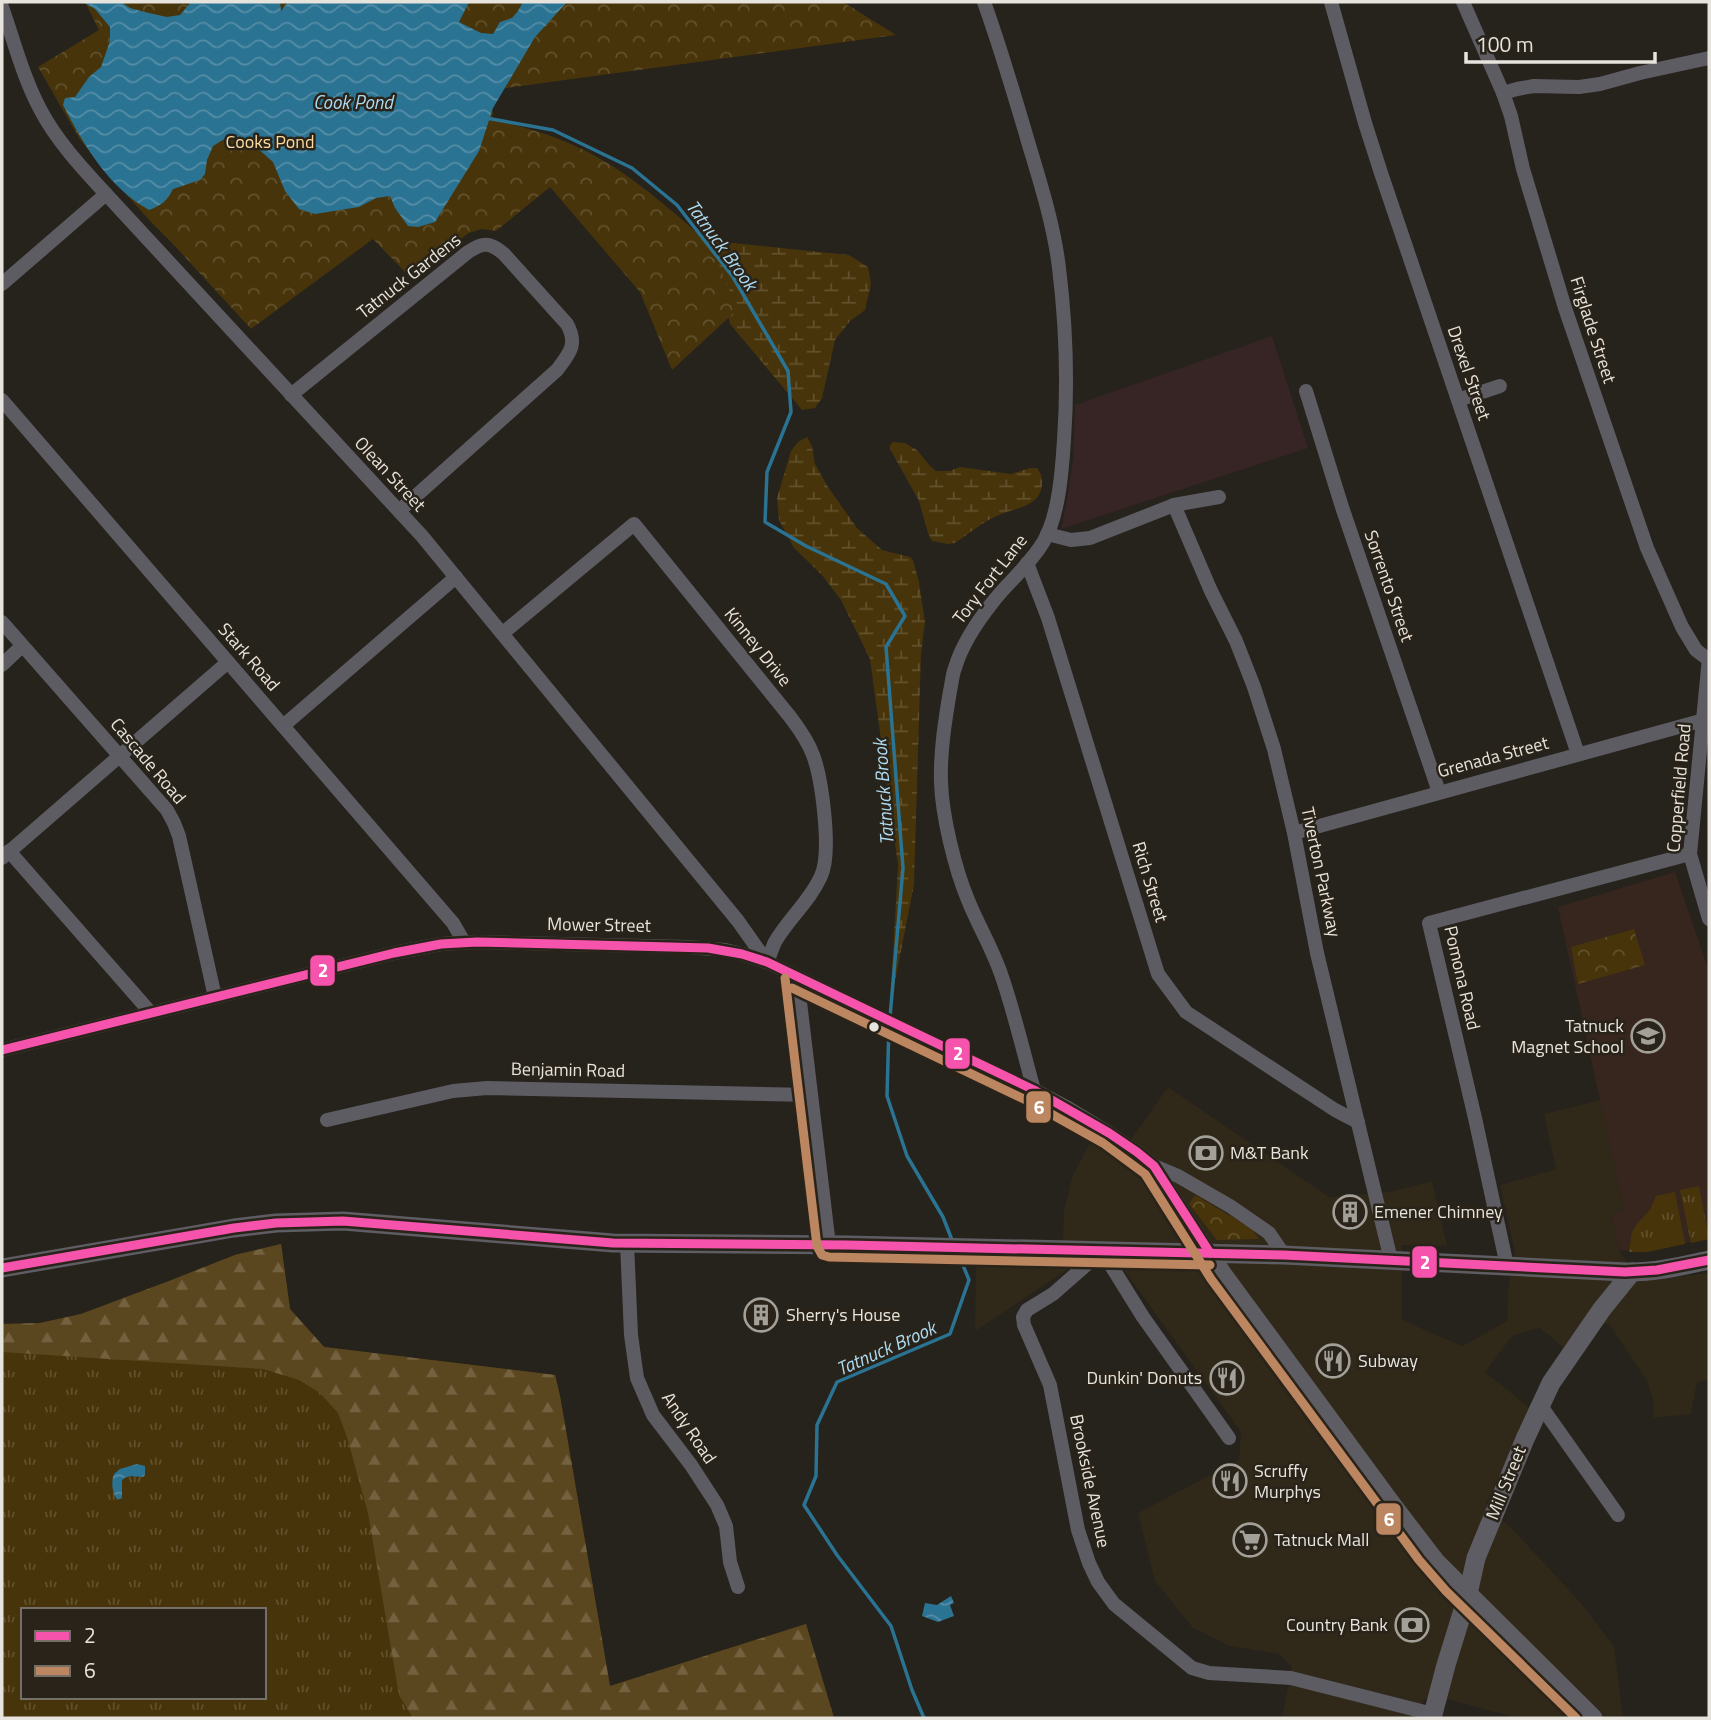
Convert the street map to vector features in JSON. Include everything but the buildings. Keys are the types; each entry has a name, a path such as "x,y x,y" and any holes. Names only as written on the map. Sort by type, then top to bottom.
{"main road":[{"path":"2,1268 261,1224 361,1221 627,1243 984,1247 1284,1255 1632,1272 1674,1268 1709,1260"},
{"path":"1210,1253 1221,1272 1443,1570 1593,1718"},
{"name":"Mill Street","path":"1433,1716 1476,1558 1525,1439 1558,1373 1602,1309 1632,1272"}],"street":[{"name":"Tory Fort Lane","path":"984,2 1040,182 1059,265 1065,332 1066,413 1056,506 1044,541 978,622 954,668 945,722 941,783 958,874 1001,974 1034,1090"},
{"name":"Drexel Street","path":"1331,2 1369,135 1578,754"},
{"name":"Firglade Street","path":"1464,2 1511,116 1523,169 1565,308 1647,548 1682,627 1696,650 1709,659"},
{"name":"Olean Street","path":"2,7 39,108 67,150 422,536 750,936 767,962"},
{"path":"1503,93 1534,86 1579,87 1600,84 1709,58"},
{"path":"2,284 106,194"},
{"name":"Tatnuck Gardens","path":"291,395 468,252 485,244 504,254 567,324 573,336 570,351 557,370 399,511"},
{"path":"1458,400 1500,386"},
{"name":"Sorrento Street","path":"1306,391 1342,507 1439,792"},
{"name":"Stark Road","path":"2,400 453,923 464,942"},
{"path":"1047,534 1071,540 1090,538 1174,505 1219,497"},
{"name":"Tiverton Parkway","path":"1174,505 1210,591 1236,641 1274,749 1294,832 1317,953 1391,1260"},
{"name":"Kinney Drive","path":"503,633 634,524 791,718 805,737 816,766 826,827 826,862 816,887 775,942 767,962"},
{"name":"Rich Street","path":"1027,563 1048,618 1158,974 1186,1012 1335,1110 1358,1122"},
{"path":"283,726 456,577"},
{"name":"Cascade Road","path":"2,622 167,810 179,836 215,997"},
{"path":"2,665 22,646"},
{"name":"Copperfield Road","path":"1709,659 1690,855 1709,919"},
{"path":"151,1013 5,855 228,662"},
{"name":"Grenada Street","path":"1294,832 1704,720"},
{"name":"Pomona Road","path":"1507,1266 1429,923 1690,855"},
{"name":"Mower Street","path":"2,1049 441,944 464,942 698,947 731,951 767,962 1034,1090 1109,1133 1154,1166 1210,1253"},
{"path":"797,977 829,1245"},
{"name":"Benjamin Road","path":"327,1120 470,1089 811,1095"},
{"name":"Mower Street","path":"1154,1166 1178,1175 1230,1206 1269,1233 1284,1255"},
{"name":"Andy Road","path":"627,1243 631,1335 637,1378 653,1415 717,1505 726,1526 730,1562 738,1587"},
{"path":"1102,1251 1143,1317 1229,1438"},
{"name":"Brookside Avenue","path":"1102,1251 1053,1294 1027,1310 1023,1317 1027,1334 1050,1389 1078,1530 1098,1583 1114,1604 1192,1668 1209,1673 1291,1678 1433,1716"},
{"path":"1541,1406 1618,1515"}],"shaded area":[{"path":"1272,336 1308,448 1061,529 1073,458 1075,405"},
{"name":"Tatnuck Magnet School","path":"1675,872 1709,971 1709,1238 1647,1252 1619,1250 1611,1214 1624,1210 1558,907"},
{"path":"1168,1087 1329,1197 1390,1192 1432,1181 1447,1246 1402,1245 1402,1320 1462,1346 1507,1321 1508,1291 1515,1252 1500,1185 1556,1169 1544,1114 1601,1100 1624,1211 1611,1214 1619,1250 1639,1282 1709,1273 1709,1380 1697,1382 1691,1414 1653,1418 1654,1404 1647,1381 1609,1324 1585,1323 1565,1349 1540,1328 1513,1335 1485,1372 1531,1409 1486,1504 1581,1603 1614,1646 1623,1718 1517,1718 1451,1700 1424,1699 1416,1718 1282,1718 1292,1667 1279,1654 1230,1646 1192,1627 1155,1581 1138,1513 1239,1460 1241,1432 1124,1270 1070,1268 975,1331 976,1262 1062,1263 1064,1211 1072,1177 1091,1141 1118,1158"}],"green space":[{"name":"Cooks Pond","path":"85,2 843,2 896,35 499,89 492,110 492,120 543,133 607,163 680,218 711,250 739,308 672,370 640,292 550,187 496,231 482,229 469,233 408,275 373,239 251,329 101,166 79,138 38,67 99,30"},
{"path":"695,239 849,255 868,267 871,284 865,310 850,321 835,340 822,398 815,408 802,410 730,324 726,306"},
{"path":"807,437 812,446 815,464 857,528 882,550 913,560 925,622 921,654 914,885 890,1006 898,865 870,659 841,600 822,575 794,548 779,520 777,498 791,451 798,442"},
{"path":"893,442 905,443 917,450 936,471 950,471 960,467 1011,474 1037,468 1042,479 1041,491 1032,502 991,519 955,543 932,541 919,501 890,449"},
{"path":"1634,929 1645,965 1578,984 1571,947"},
{"path":"1699,1186 1709,1239 1691,1243 1680,1190"},
{"path":"1675,1192 1685,1244 1647,1252 1629,1252 1632,1232 1650,1210 1656,1196"},
{"path":"1195,1195 1252,1229 1259,1239 1217,1240 1189,1204"},
{"path":"281,1244 290,1309 324,1347 555,1375 610,1686 806,1624 834,1718 2,1718 2,1324 40,1323 81,1314 235,1255"},
{"path":"281,1244 290,1309 324,1347 555,1375 610,1686 806,1624 834,1718 413,1718 399,1695 368,1513 347,1437 338,1413 320,1393 299,1380 263,1369 2,1352 2,1324 40,1323 81,1314 235,1255"}],"water":[{"name":"Cook Pond","path":"83,2 121,2 130,8 167,17 180,15 191,2 280,2 281,11 288,2 469,2 459,22 481,33 493,34 500,22 512,18 523,2 567,2 535,37 493,108 479,151 435,222 418,227 408,226 390,196 376,198 359,207 315,214 299,209 285,191 273,162 256,147 235,137 226,138 213,146 205,174 200,180 173,189 164,202 149,210 135,201 98,164 63,105 65,98 75,97 89,77 101,67 110,41 110,27 95,9"},
{"path":"137,1464 145,1466 145,1475 124,1478 122,1498 117,1499 112,1480 114,1474 120,1469"},
{"path":"951,1596 954,1603 950,1605 954,1616 938,1622 922,1616 925,1603 937,1605"}],"waterway":[{"name":"Tatnuck Brook","path":"486,118 553,130 632,168 677,205 733,277 788,371 791,412 767,472 765,522 806,546 886,584 905,616 886,647 903,868 890,1017"},
{"name":"Tatnuck Brook","path":"889,1024 887,1096 907,1156 943,1217 952,1240"},
{"name":"Tatnuck Brook","path":"924,1718 891,1626 837,1555 804,1505 816,1476 817,1425 837,1382 950,1334 969,1280 958,1253"}],"transit line":[{"name":"2","path":"2,1050 394,953 441,944 477,942 708,948 767,962 1034,1090 1109,1133 1154,1166 1210,1253"},
{"name":"6","path":"785,978 817,1246 822,1255 1210,1265"},
{"name":"6","path":"792,988 1028,1101 1103,1143 1145,1174 1211,1279 1419,1560 1446,1591 1576,1718"},
{"name":"2","path":"2,1268 234,1228 276,1223 343,1221 613,1243 848,1245 1284,1255 1625,1272 1657,1270 1709,1260"}],"place":[{"name":"Tatnuck Magnet School","path":"1648,1036"},
{"name":"M&T Bank","path":"1206,1153"},
{"name":"Emener Chimney","path":"1350,1212"},
{"name":"Sherry's House","path":"761,1315"},
{"name":"Subway","path":"1333,1361"},
{"name":"Dunkin' Donuts","path":"1227,1378"},
{"name":"Scruffy Murphys","path":"1230,1481"},
{"name":"Tatnuck Mall","path":"1250,1540"},
{"name":"Country Bank","path":"1412,1625"}]}
